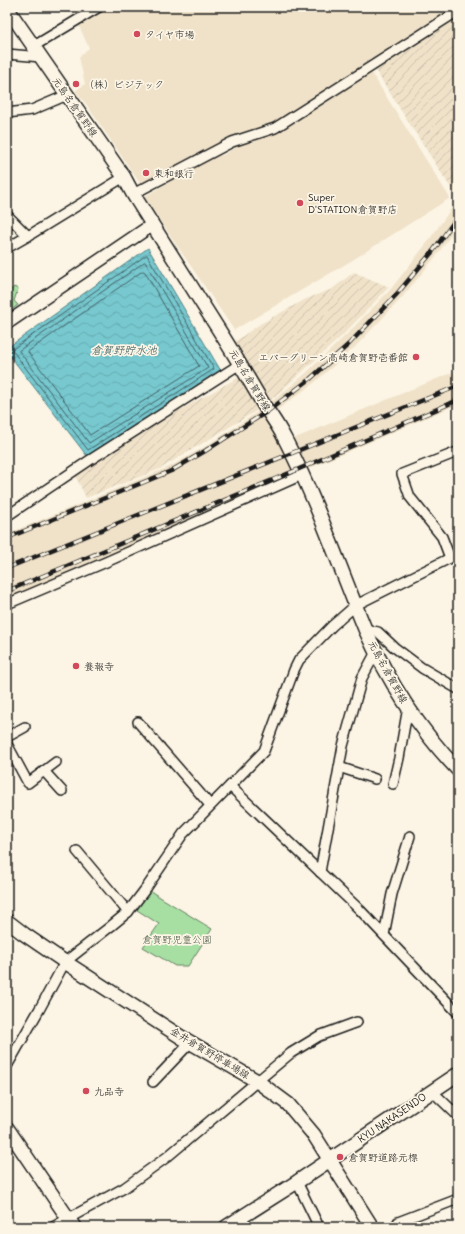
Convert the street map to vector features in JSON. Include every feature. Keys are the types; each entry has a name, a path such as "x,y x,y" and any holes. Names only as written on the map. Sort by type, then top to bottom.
{"main road":[{"name":"元島名倉賀野線","path":"7,8 124,177 152,225 240,364 286,442 302,475 365,629 376,652 408,708 442,754 458,770"},
{"name":"金井倉賀野停車場線","path":"7,921 65,962 190,1043 256,1081 288,1104 314,1135 372,1227"},
{"name":"KYU NAKASENDO","path":"226,1227 297,1182 458,1074"},
{"path":"7,1128 71,1223"}],"street":[{"path":"7,54 37,52 99,7"},
{"path":"133,194 232,142 275,128 458,11"},
{"path":"7,113 32,110 66,95"},
{"path":"7,248 124,177"},
{"path":"7,215 28,236"},
{"path":"7,322 152,225"},
{"path":"7,516 90,460 240,364"},
{"path":"7,1066 65,962 128,912 147,887 182,834 264,751 299,660 332,626 356,605 454,557 442,537 410,497 402,474 457,452"},
{"path":"7,604 302,475"},
{"path":"365,629 378,632 394,647 422,668 458,689"},
{"path":"320,872 343,746 362,678 376,652"},
{"path":"393,784 400,758 408,708"},
{"path":"138,722 210,805"},
{"path":"7,736 25,727"},
{"path":"7,744 28,783 56,762"},
{"path":"339,767 374,779"},
{"path":"44,771 62,791"},
{"path":"230,786 360,910 458,1013"},
{"path":"384,935 392,894 410,836"},
{"path":"78,851 128,912"},
{"path":"53,1227 71,1223 168,1157 256,1081 291,1053 313,1039 357,1022"},
{"path":"153,1082 190,1043"},
{"path":"432,1091 458,1116"},
{"path":"297,1182 319,1227"},
{"path":"401,1227 398,1222 458,1199"}],"shaded area":[{"path":"110,7 458,7 275,126 232,140 141,185 86,104 75,91 85,84 79,57 89,48 79,26"},
{"path":"458,18 458,199 375,70"},
{"path":"371,72 450,198 351,261 234,330 144,197 209,158 223,155 246,141 252,143"},
{"path":"458,199 458,225 437,255 399,301 355,347 314,383 265,419 281,444 458,370 458,404 7,599 7,534 169,467 203,448 265,407 305,374 390,290 427,243"},
{"path":"354,272 389,287 342,336 270,401 233,343 260,324 306,299 332,289"},
{"path":"241,376 261,408 160,469 86,498 75,475 153,425"}],"green space":[{"path":"14,287 18,289 14,301 18,305 7,313 7,294"},
{"name":"倉賀野児童公園","path":"150,891 212,929 188,966 175,966 143,947 159,924 137,910"}],"water":[{"name":"倉賀野貯水池","path":"148,248 221,371 87,456 7,352 7,348"}],"railway":[{"path":"7,538 171,471 268,411 310,379 349,344 396,295 433,251 458,216"},
{"path":"7,568 458,386"},
{"path":"7,591 299,469 458,400"}],"place":[{"name":"タイヤ市場","path":"137,34"},
{"name":"（株）ビジテック","path":"76,84"},
{"name":"東和銀行","path":"146,173"},
{"name":"Super D'STATION倉賀野店","path":"300,203"},
{"name":"エバーグリーン高崎倉賀野壱番館","path":"416,357"},
{"name":"養報寺","path":"76,666"},
{"name":"九品寺","path":"86,1091"},
{"name":"倉賀野道路元標","path":"340,1157"}]}
